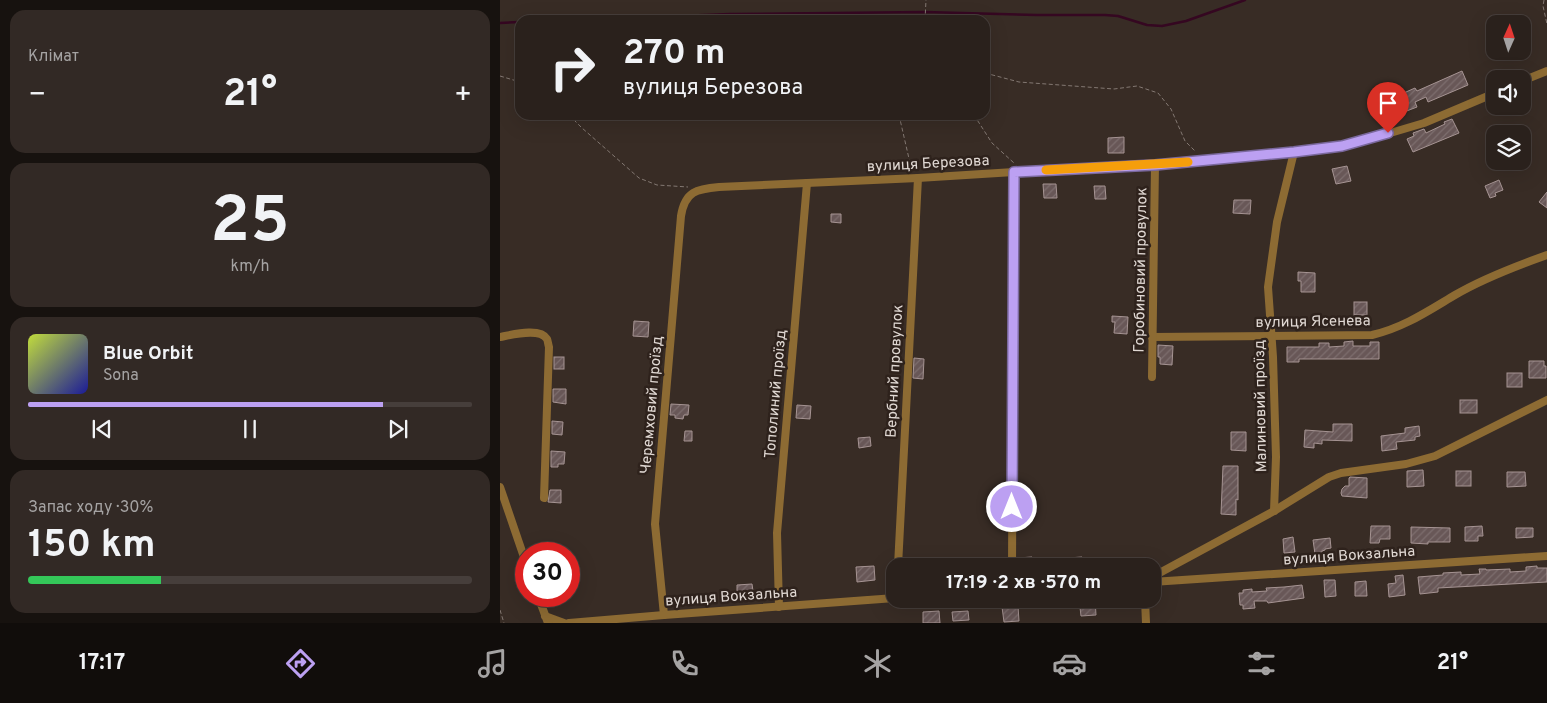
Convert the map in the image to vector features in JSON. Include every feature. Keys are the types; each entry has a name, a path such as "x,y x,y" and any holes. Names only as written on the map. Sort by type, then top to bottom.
{"street":[{"path":"1531,77 1547,71"},
{"name":"вулиця Березова","path":"686,198 702,188 1155,165 1342,146 1424,122 1486,97"},
{"name":"Малиновий проїзд","path":"1274,511 1276,457 1272,335 1268,287 1277,222 1294,152"},
{"name":"Горобиновий провулок","path":"1152,377 1155,165"},
{"path":"1012,558 1014,172"},
{"name":"Вербний провулок","path":"898,558 918,178"},
{"name":"Тополиний проїзд","path":"779,608 777,533 807,183"},
{"name":"Черемховий проїзд","path":"664,615 655,524 682,216 686,198"},
{"name":"вулиця Ясенева","path":"1152,336 1358,336 1385,332 1426,314 1456,294 1500,273 1547,255"},
{"path":"500,337 539,332 546,338 549,347 544,498"},
{"path":"1161,572 1274,511 1329,477 1341,473 1406,464 1435,456 1547,400"},
{"path":"500,487 519,542"},
{"name":"вулиця Вокзальна","path":"1161,581 1547,556"},
{"name":"вулиця Вокзальна","path":"569,623 886,599"},
{"path":"542,607 546,620 564,623"},
{"path":"1145,608 1146,623"}],"path":[{"path":"925,15 926,0"},
{"path":"1544,0 1547,24"},
{"path":"990,74 1019,82 1114,89 1137,86 1158,93 1170,109 1185,141 1203,161"},
{"path":"500,76 515,80"},
{"path":"574,120 639,178 656,185 702,188"},
{"path":"900,120 910,163"},
{"path":"977,120 992,143 1024,172"},
{"path":"500,610 504,623"}],"building":[{"path":"1462,71 1468,85 1428,102 1426,97 1415,102 1417,107 1404,112 1397,96 1415,88 1417,91"},
{"path":"1452,119 1459,133 1413,152 1407,139 1414,136 1413,133 1424,129 1426,133"},
{"path":"1124,137 1124,153 1108,153 1108,138"},
{"path":"1347,166 1351,181 1336,184 1332,169"},
{"path":"1499,180 1503,190 1495,193 1496,196 1490,198 1485,186"},
{"path":"1043,184 1056,184 1057,198 1044,198"},
{"path":"1094,186 1105,186 1106,199 1095,199"},
{"path":"1547,192 1547,208 1539,202"},
{"path":"1234,200 1251,200 1250,214 1233,213"},
{"path":"831,214 841,214 841,223 831,222"},
{"path":"1298,272 1315,273 1315,292 1301,292 1301,281 1298,281"},
{"path":"1354,302 1367,302 1367,315 1354,315"},
{"path":"1112,316 1128,317 1127,334 1114,333 1115,322 1112,322"},
{"path":"634,321 649,322 648,337 633,336"},
{"path":"1353,341 1353,346 1370,346 1370,342 1379,342 1379,359 1299,359 1299,362 1287,362 1287,347 1319,347 1319,343 1329,343 1329,347 1344,346 1344,342"},
{"path":"1158,345 1173,346 1172,365 1160,364"},
{"path":"554,357 564,357 564,369 554,369"},
{"path":"914,358 924,359 923,379 913,378"},
{"path":"1529,361 1544,361 1546,378 1529,378"},
{"path":"1507,373 1522,373 1522,387 1507,387"},
{"path":"553,389 566,389 566,404 553,402"},
{"path":"1460,400 1477,400 1477,413 1460,413"},
{"path":"671,404 689,405 688,415 684,415 683,419 670,415"},
{"path":"797,405 811,406 810,419 796,418"},
{"path":"552,421 563,422 562,435 552,434"},
{"path":"1333,424 1352,424 1352,441 1322,440 1322,444 1314,443 1314,448 1304,447 1305,430 1333,432"},
{"path":"1419,426 1420,436 1415,437 1415,440 1396,442 1397,449 1382,451 1381,436 1405,433 1405,428"},
{"path":"685,431 692,431 692,441 684,441"},
{"path":"1231,432 1246,432 1246,451 1231,450"},
{"path":"870,437 871,446 859,448 858,438"},
{"path":"551,451 565,452 564,464 558,464 558,467 551,467"},
{"path":"1223,466 1238,466 1236,515 1221,514"},
{"path":"1423,470 1424,486 1407,487 1407,471"},
{"path":"1456,471 1471,471 1471,486 1456,486"},
{"path":"1507,472 1525,472 1526,486 1507,487"},
{"path":"1350,477 1367,478 1367,498 1342,496 1342,489 1345,486 1349,486"},
{"path":"550,490 561,490 561,503 548,502"},
{"path":"1371,526 1390,526 1390,539 1380,539 1379,543 1370,543"},
{"path":"1482,526 1483,536 1478,536 1478,541 1465,541 1465,527"},
{"path":"1411,527 1450,528 1450,542 1411,543"},
{"path":"1516,528 1533,528 1533,537 1516,538"},
{"path":"1293,537 1295,552 1284,553 1283,539"},
{"path":"1330,538 1331,548 1325,549 1322,553 1315,554 1313,540"},
{"path":"874,566 875,580 857,582 856,567"},
{"path":"1537,566 1537,568 1547,568 1547,582 1438,588 1438,592 1420,594 1418,577 1461,572 1461,575 1480,574 1479,569 1510,569 1510,572 1526,571 1526,567"},
{"path":"1403,575 1405,595 1389,597 1388,584 1396,583 1395,576"},
{"path":"1324,580 1335,580 1336,596 1325,597"},
{"path":"1366,581 1367,596 1355,596 1355,582"},
{"path":"752,584 753,591 750,595 737,596 737,585"},
{"path":"1302,585 1304,598 1268,603 1267,601 1254,601 1255,608 1243,609 1243,605 1240,605 1239,593 1243,593 1243,590 1252,589 1252,592 1267,591 1266,588"},
{"path":"1002,608 1018,608 1019,621 1004,622"},
{"path":"1080,608 1096,608 1096,615 1081,616"},
{"path":"939,611 940,623 923,623 923,612"},
{"path":"968,611 969,620 953,621 952,612"}],"waterway":[{"path":"704,15 925,12 1105,15 1118,16 1147,25 1162,26 1186,21 1245,0"},
{"path":"500,23 515,22"}],"slow traffic":[{"path":"1046,170 1188,162"}],"route":[{"path":"1012,507 1014,172 1155,165 1294,152 1342,146 1388,133"}]}
